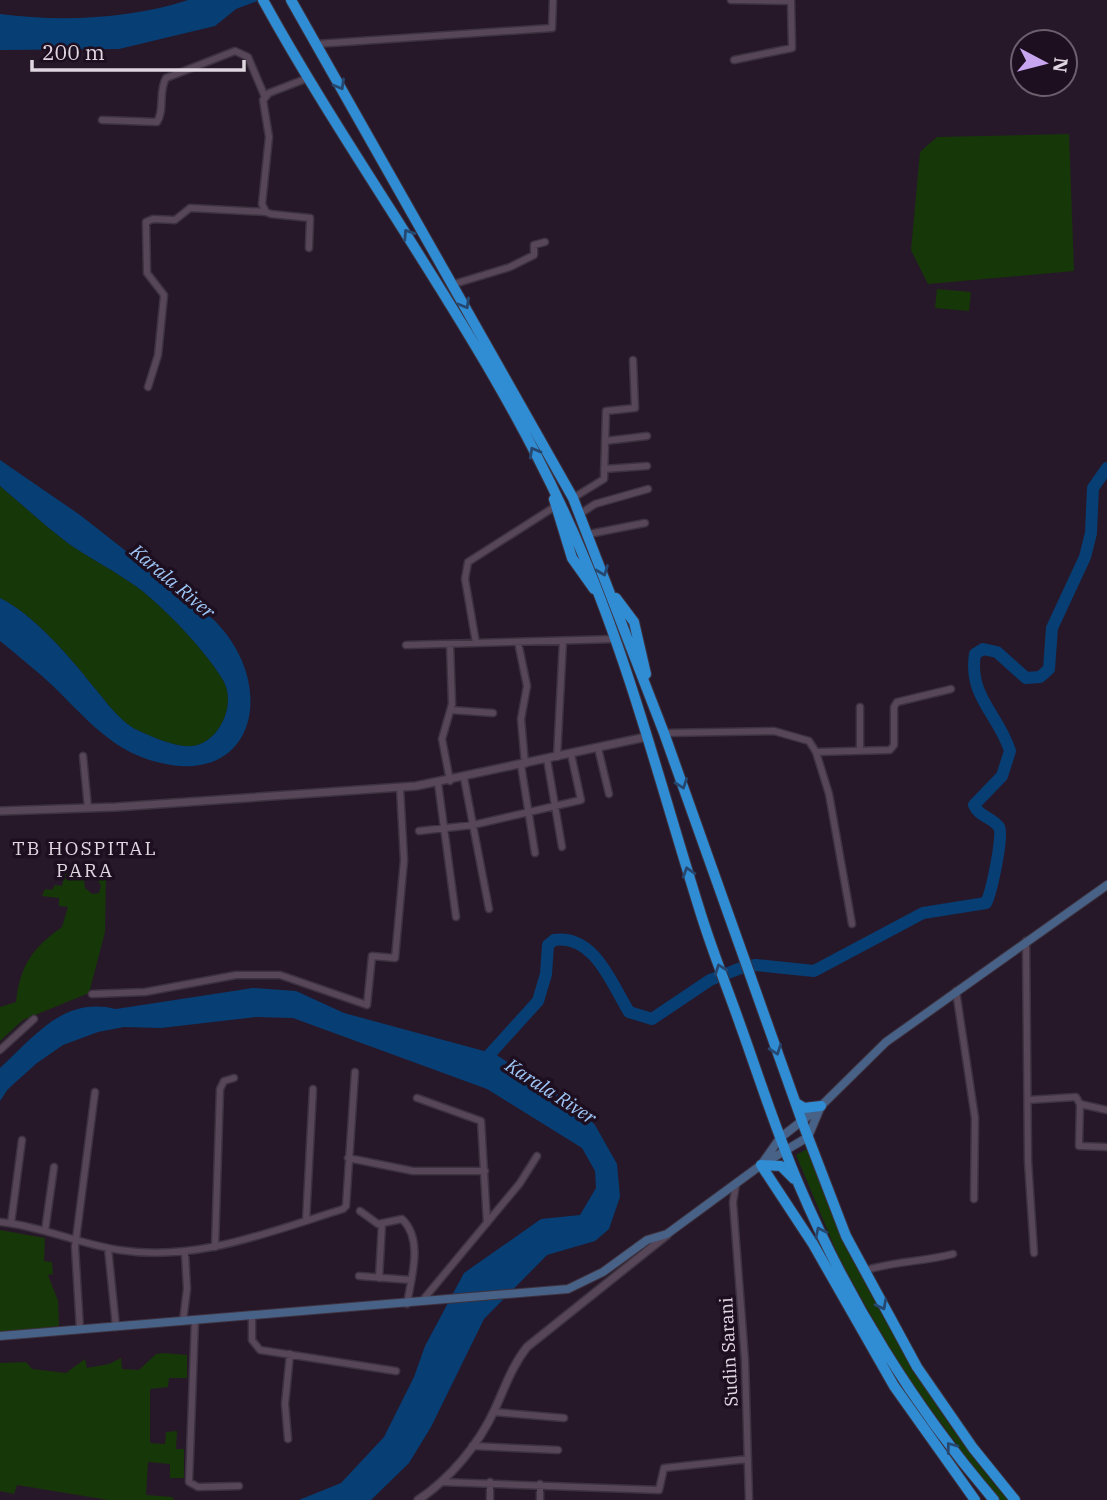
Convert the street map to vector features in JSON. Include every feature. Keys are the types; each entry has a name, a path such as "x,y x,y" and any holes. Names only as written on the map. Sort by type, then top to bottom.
{"highway":[{"path":"263,0 308,78 414,243 550,481 616,639 709,937 800,1188 837,1266 883,1346 941,1433 994,1500"},
{"path":"292,3 454,284 573,498 664,733 808,1137 863,1271 940,1402 1015,1500"},
{"path":"550,481 572,558 599,595"},
{"path":"646,737 664,733"},
{"path":"796,1103 804,1108 821,1106"},
{"path":"761,1165 781,1166 800,1188"},
{"path":"761,1165 802,1226 888,1377 975,1500"}],"main road":[{"path":"761,1165 780,1138 821,1106 886,1042 1026,939 1107,885"},
{"path":"0,1336 568,1289 603,1272 647,1240 667,1234 761,1165 786,1153 808,1137 821,1106"}],"street":[{"path":"316,44 552,28 553,0"},
{"path":"731,0 790,0 792,48 734,60"},
{"path":"102,120 157,122 166,78 235,51 248,57 265,97 269,137 262,204 266,212"},
{"path":"265,97 308,78"},
{"path":"148,387 158,355 164,295 147,273 146,222 153,219 175,220 190,208 266,212 310,218 309,247"},
{"path":"454,284 510,267 534,255 534,245 545,242"},
{"path":"573,498 604,479 606,411 635,408 634,360"},
{"path":"605,441 646,436"},
{"path":"604,469 647,466"},
{"path":"580,514 595,504 648,489"},
{"path":"476,643 465,579 468,562 495,542 556,506"},
{"path":"589,534 645,523"},
{"path":"406,645 616,639"},
{"path":"557,757 563,641"},
{"path":"518,642 527,686 521,719 523,765 535,853"},
{"path":"450,644 451,710 442,733 450,781"},
{"path":"816,752 839,753 893,747 894,707 897,702 951,689"},
{"path":"860,707 860,749"},
{"path":"451,710 494,712"},
{"path":"664,733 774,731 809,741 816,752 829,794 852,924"},
{"path":"0,811 400,788 450,781 646,737"},
{"path":"598,748 609,794"},
{"path":"419,831 473,825 581,800 571,754"},
{"path":"83,756 88,808"},
{"path":"547,759 553,808 562,847"},
{"path":"464,778 489,909"},
{"path":"438,783 456,918"},
{"path":"93,994 145,992 236,975 280,975 367,1005 372,956 395,958 404,860 400,788"},
{"path":"1026,939 1028,1100 1034,1253"},
{"path":"956,991 975,1118 974,1199"},
{"path":"0,1050 34,1019"},
{"path":"0,1222 108,1248 143,1253 185,1253 215,1247 344,1209 355,1072"},
{"path":"215,1247 220,1089 224,1081 234,1077"},
{"path":"306,1221 313,1090"},
{"path":"80,1329 74,1261 95,1093"},
{"path":"1028,1100 1073,1096 1080,1104 1107,1110"},
{"path":"417,1098 480,1119 487,1223"},
{"path":"1080,1104 1079,1146 1107,1147"},
{"path":"11,1223 22,1140"},
{"path":"421,1303 520,1183 537,1156"},
{"path":"348,1158 413,1171 485,1171"},
{"path":"45,1231 54,1167"},
{"name":"Sudin Sarani","path":"736,1184 733,1202 745,1360 749,1500"},
{"path":"720,1196 733,1202"},
{"path":"360,1211 382,1224 402,1219 410,1228 415,1249 407,1304"},
{"path":"379,1278 382,1224"},
{"path":"421,1499 441,1482 472,1446 494,1412 512,1369 527,1347 667,1234"},
{"path":"108,1248 116,1326"},
{"path":"183,1321 187,1289 185,1253"},
{"path":"863,1271 953,1254"},
{"path":"359,1276 411,1280"},
{"path":"252,1316 252,1340 257,1347 396,1371"},
{"path":"195,1320 189,1482 198,1487 239,1486"},
{"path":"288,1438 285,1404 290,1354"},
{"path":"494,1412 564,1418"},
{"path":"472,1446 558,1450"},
{"path":"441,1482 659,1490 664,1468 748,1459"},
{"path":"489,1482 490,1500"},
{"path":"540,1484 540,1500"}],"green space":[{"path":"1069,134 1074,271 928,284 911,250 920,152 937,137"},
{"path":"937,289 971,292 969,311 935,308"},
{"path":"0,486 69,544 147,595 195,643 215,668 227,689 227,710 218,730 211,738 192,746 179,745 130,726 50,637 25,614 0,598"},
{"path":"65,872 83,873 85,888 92,894 99,893 101,886 97,878 106,873 105,932 89,993 23,1020 0,1041 0,1007 16,1002 24,968 29,959 35,950 62,927 68,907 59,906 59,898 42,896 45,889 52,890 55,885 62,886"},
{"path":"807,1149 848,1242 893,1333 946,1419 1008,1500 999,1500 988,1487 900,1367 840,1260 796,1155"},
{"path":"0,1230 45,1238 44,1261 52,1262 53,1274 48,1275 58,1301 59,1326 0,1333"},
{"path":"156,1354 187,1355 187,1378 169,1378 168,1387 150,1389 150,1443 165,1444 166,1432 177,1431 176,1449 184,1449 184,1478 170,1478 170,1464 148,1462 146,1495 172,1497 174,1500 108,1500 17,1485 14,1494 0,1491 0,1363 26,1362 32,1369 66,1373 85,1359 87,1368 109,1364 121,1358 122,1369 139,1370"}],"water":[{"path":"188,0 260,0 236,9 215,26 119,49 0,50 0,14 47,18 95,17 143,11"},
{"path":"0,460 80,515 214,620 235,647 247,676 250,704 245,729 232,749 210,762 181,766 144,758 131,752 95,727 47,680 0,641 0,598 25,614 50,637 124,721 137,730 171,743 192,746 211,738 218,730 227,710 227,689 223,680 183,630 137,587 69,544 0,486"},
{"name":"Karala River","path":"253,988 296,991 344,1013 495,1054 576,1106 595,1125 617,1164 620,1197 609,1229 595,1241 547,1255 484,1319 431,1427 409,1463 371,1500 299,1500 341,1483 384,1437 414,1377 425,1346 464,1273 541,1219 580,1215 596,1188 595,1171 582,1148 487,1089 293,1018 256,1017 161,1028 124,1027 98,1032 63,1045 37,1063 8,1089 0,1101 0,1068 39,1031 66,1013 81,1008 98,1006 116,1009"}],"waterway":[{"path":"480,1065 538,1001 546,974 548,945 554,940 568,940 591,953 609,976 629,1012 652,1019 710,980 741,968 756,965 814,971 923,913 986,903 996,865 1000,832 999,827 974,805 1002,776 1010,751 980,694 974,669 975,654 983,649 997,652 1026,678 1040,677 1049,669 1052,628 1085,557 1091,533 1093,488 1107,468"}],"district":[{"name":"TB HOSPITAL PARA","path":"85,859"}]}
